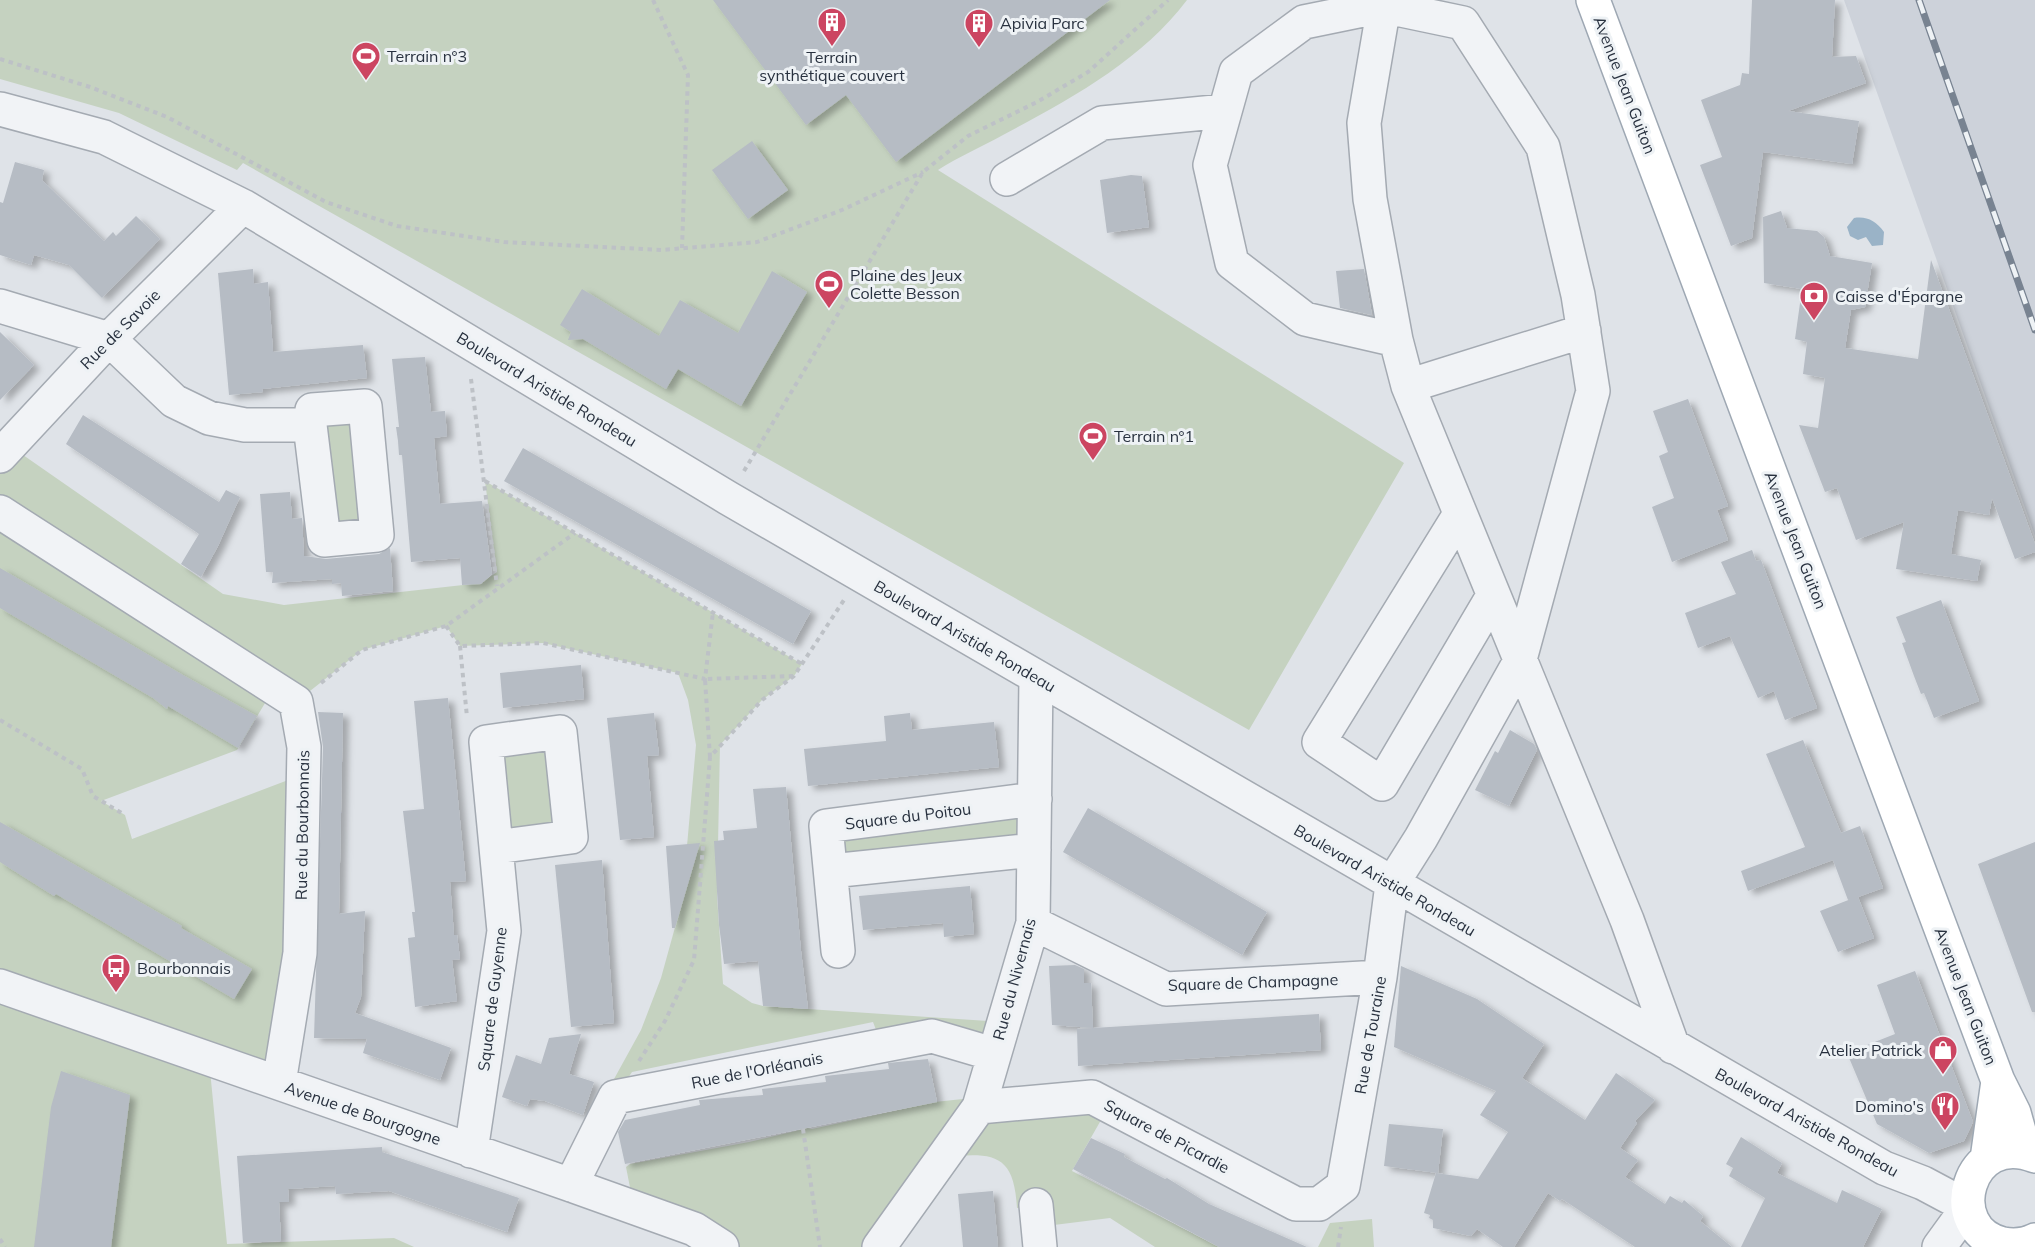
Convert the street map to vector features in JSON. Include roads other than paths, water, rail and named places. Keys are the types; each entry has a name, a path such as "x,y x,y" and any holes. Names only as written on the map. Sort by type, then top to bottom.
{"main road":[{"name":"Avenue Jean Guiton","path":"1593,0 1998,1081 2030,1154"},
{"name":"Avenue Jean Guiton","path":"1968,1207 1968,1192 1982,1164 1998,1081"},
{"path":"1982,1164 1999,1153 2030,1154"},
{"path":"1968,1207 1981,1232 2005,1244"}],"street":[{"path":"1384,3 1364,123 1370,199 1396,340 1408,386 1519,663 1627,920 1673,1047"},
{"path":"1392,884 1421,838 1519,663 1593,391 1578,295 1543,147 1463,23 1384,3 1304,22 1236,72 1210,165 1232,262 1305,319 1396,340"},
{"name":"Boulevard Aristide Rondeau","path":"0,109 104,137 243,206 728,498 1392,884 1884,1168 1923,1183 1968,1207"},
{"path":"1007,179 1102,123 1225,111"},
{"name":"Rue de Savoie","path":"0,456 109,339 243,206"},
{"path":"0,306 109,339 174,401 209,418 245,425 310,425"},
{"path":"1408,386 1584,332"},
{"name":"Rue du Bourbonnais","path":"0,512 296,702 304,747 300,953 279,1083"},
{"path":"1460,514 1319,742 1382,783 1493,596"},
{"name":"Rue du Nivernais","path":"879,1247 979,1107 1033,922 1036,676"},
{"name":"Square de Guyenne","path":"471,1151 504,931 496,847 486,742 560,732 571,837 496,847"},
{"name":"Square du Poitou","path":"838,951 826,826 1035,799"},
{"path":"831,871 1034,850"},
{"name":"Rue de Touraine","path":"1343,1186 1380,977 1392,884"},
{"name":"Square de Champagne","path":"1033,922 1166,988 1380,977"},
{"name":"Avenue de Bourgogne","path":"0,986 571,1185 695,1238 722,1247"},
{"name":"Rue de l'Orléanais","path":"571,1185 615,1097 932,1036 993,1054"},
{"name":"Square de Picardie","path":"979,1107 1092,1097 1296,1204 1319,1204 1343,1186"},
{"path":"1923,1183 1982,1164"},
{"path":"1036,1205 1040,1247"},
{"path":"1939,1247 1968,1207"}],"water":[{"path":"1854,218 1871,220 1878,225 1884,232 1883,245 1872,246 1866,237 1858,240 1850,236 1847,227"}],"railway":[{"path":"1919,0 2035,330"}],"place":[{"name":"Terrain synthétique couvert","path":"832,48"},
{"name":"Apivia Parc","path":"979,48"},
{"name":"Terrain n°3","path":"366,82"},
{"name":"Plaine des Jeux Colette Besson","path":"829,310"},
{"name":"Caisse d'Épargne","path":"1814,322"},
{"name":"Terrain n°1","path":"1093,462"},
{"name":"Bourbonnais","path":"116,994"},
{"name":"Atelier Patrick","path":"1943,1076"},
{"name":"Domino's","path":"1945,1132"}]}
